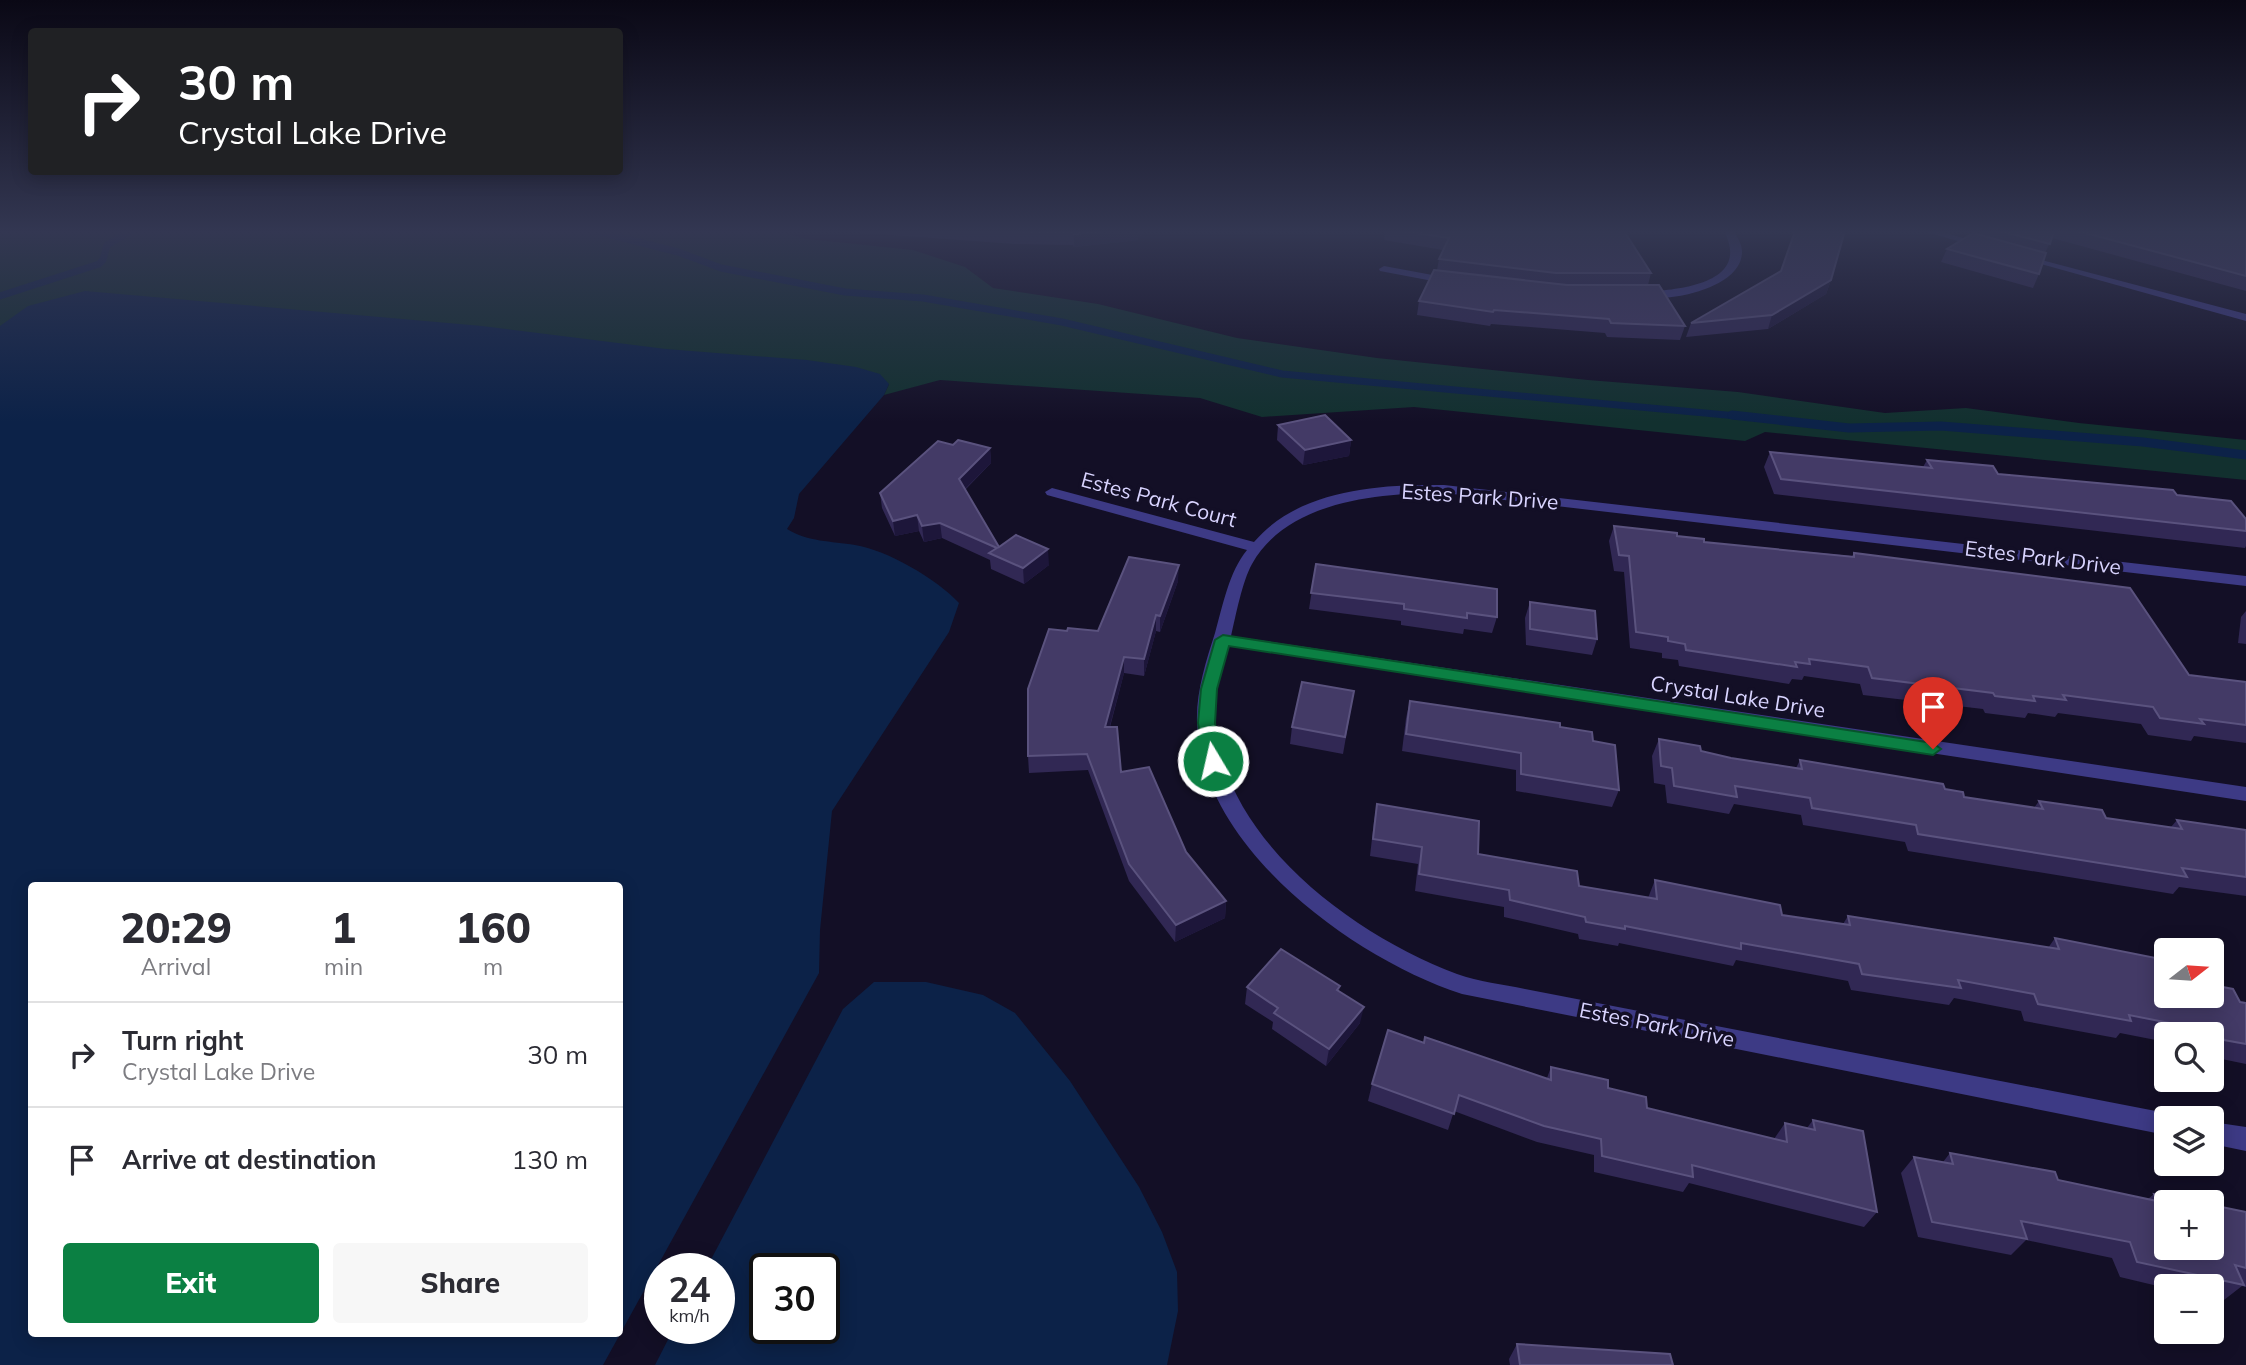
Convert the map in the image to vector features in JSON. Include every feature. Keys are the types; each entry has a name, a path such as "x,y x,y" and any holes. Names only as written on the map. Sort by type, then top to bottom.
{"street":[{"path":"2162,295 2246,318"},
{"name":"Estes Park Drive","path":"2154,1122 1513,996 1454,982 1399,957 1340,921 1292,882 1252,836 1229,800 1213,761 1206,723 1209,689 1244,564 1255,547 1276,529 1329,500 1367,491 1444,489 2246,580"},
{"name":"Estes Park Court","path":"1052,492 1255,547"},
{"name":"Crystal Lake Drive","path":"1223,640 2246,794"},
{"path":"2224,1135 2246,1139"}],"green space":[{"path":"0,295 1037,295 1098,304 1237,338 1377,358 1588,380 1738,392 1885,413 1966,408 2246,440 2246,480 1765,432 1745,441 1414,407 1262,417 1200,398 940,380 884,395 889,384 0,371"}],"water":[{"path":"71,295 127,295 482,326 666,349 807,360 856,367 880,374 889,384 884,395 799,494 794,518 787,529 811,539 868,548 896,559 925,575 959,603 949,632 832,811 820,930 819,973 665,1253 644,1253 644,1291 623,1329 623,882 28,882 28,1337 618,1337 603,1365 0,1365 0,326 28,306"},
{"path":"874,982 926,982 983,995 1015,1013 1070,1081 1139,1187 1162,1232 1177,1272 1178,1311 1167,1365 655,1365 666,1344 735,1344 735,1253 714,1253 843,1009"}],"building":[{"path":"1422,295 1665,295 1685,326 1611,323 1609,319 1493,312 1419,301"},
{"path":"1740,295 1806,295 1772,315 1691,323"},
{"path":"1325,415 1351,440 1305,450 1278,425"},
{"path":"958,440 990,448 959,479 999,547 1016,535 1048,549 1023,568 989,553 997,548 940,523 922,526 917,515 893,521 880,493 938,441 953,445"},
{"path":"1770,452 1932,468 1927,460 1993,466 1998,474 2173,490 2177,495 2231,501 2246,519 2246,531 1781,479"},
{"path":"1614,526 1677,533 1677,536 1704,539 1704,542 1854,557 1854,553 2130,588 2189,675 2246,682 2246,725 2200,719 2204,724 2160,718 2153,707 2063,695 2066,700 2033,696 2035,701 1872,678 1868,667 1809,659 1810,664 1795,662 1797,667 1686,650 1685,644 1668,641 1668,637 1636,632 1629,556 1619,555"},
{"path":"1129,557 1179,565 1160,616 1156,615 1144,659 1124,657 1105,727 1117,727 1121,772 1149,767 1186,852 1226,901 1176,925 1129,864 1087,754 1028,756 1028,689 1049,629 1098,631"},
{"path":"1316,564 1497,589 1497,617 1467,613 1467,618 1404,609 1404,604 1311,593"},
{"path":"1530,602 1595,611 1597,639 1530,629"},
{"path":"1302,682 1354,691 1345,737 1292,727"},
{"path":"1410,701 1560,723 1560,727 1592,732 1593,741 1615,745 1619,790 1521,774 1521,753 1406,734"},
{"path":"1659,739 1700,746 1701,751 1731,758 1802,769 1800,760 1943,784 1945,789 1963,792 1964,797 2043,809 2039,801 2102,810 2106,818 2182,829 2177,820 2246,830 2246,877 2182,868 2187,877 1918,834 1916,825 1812,808 1810,798 1735,786 1737,797 1674,786 1672,768 1661,766"},
{"path":"1377,804 1479,821 1478,854 1577,871 1579,886 1657,899 1655,880 1780,905 1782,915 1850,925 1848,916 2059,949 2055,938 2154,958 2154,1008 2224,1008 2224,987 2233,989 2240,1002 2246,1003 2246,1044 2224,1040 2224,1022 2164,1022 2129,1015 2131,1021 2038,1004 2034,994 1958,980 1961,988 1862,974 1859,964 1741,943 1741,949 1625,926 1625,929 1586,922 1585,917 1510,900 1509,890 1419,874 1422,847 1373,839"},
{"path":"1281,949 1340,986 1337,990 1364,1007 1329,1049 1274,1013 1278,1008 1247,987"},
{"path":"1388,1030 1424,1043 1425,1037 1551,1080 1551,1067 1608,1080 1608,1088 1646,1097 1647,1108 1787,1142 1785,1123 1815,1130 1813,1120 1863,1131 1877,1212 1692,1165 1693,1177 1602,1156 1601,1139 1544,1126 1459,1095 1454,1114 1372,1084"},
{"path":"1950,1153 2055,1172 2058,1180 2154,1200 2154,1260 2224,1260 2224,1207 2246,1212 2246,1268 2235,1265 2244,1285 2224,1281 2224,1274 2193,1274 2137,1262 2130,1242 2021,1221 2027,1239 1932,1222 1914,1157 1953,1164"},
{"path":"1517,1344 1670,1354 1673,1365 1520,1365"}],"waterway":[{"path":"0,296 4,295"},
{"path":"880,295 923,298 1062,322 1282,374 1748,417"},
{"path":"1732,415 1849,428 1941,426 2143,442 2246,455"}],"route":[{"path":"1213,761 1206,723 1209,689 1223,640 1933,749"}]}
